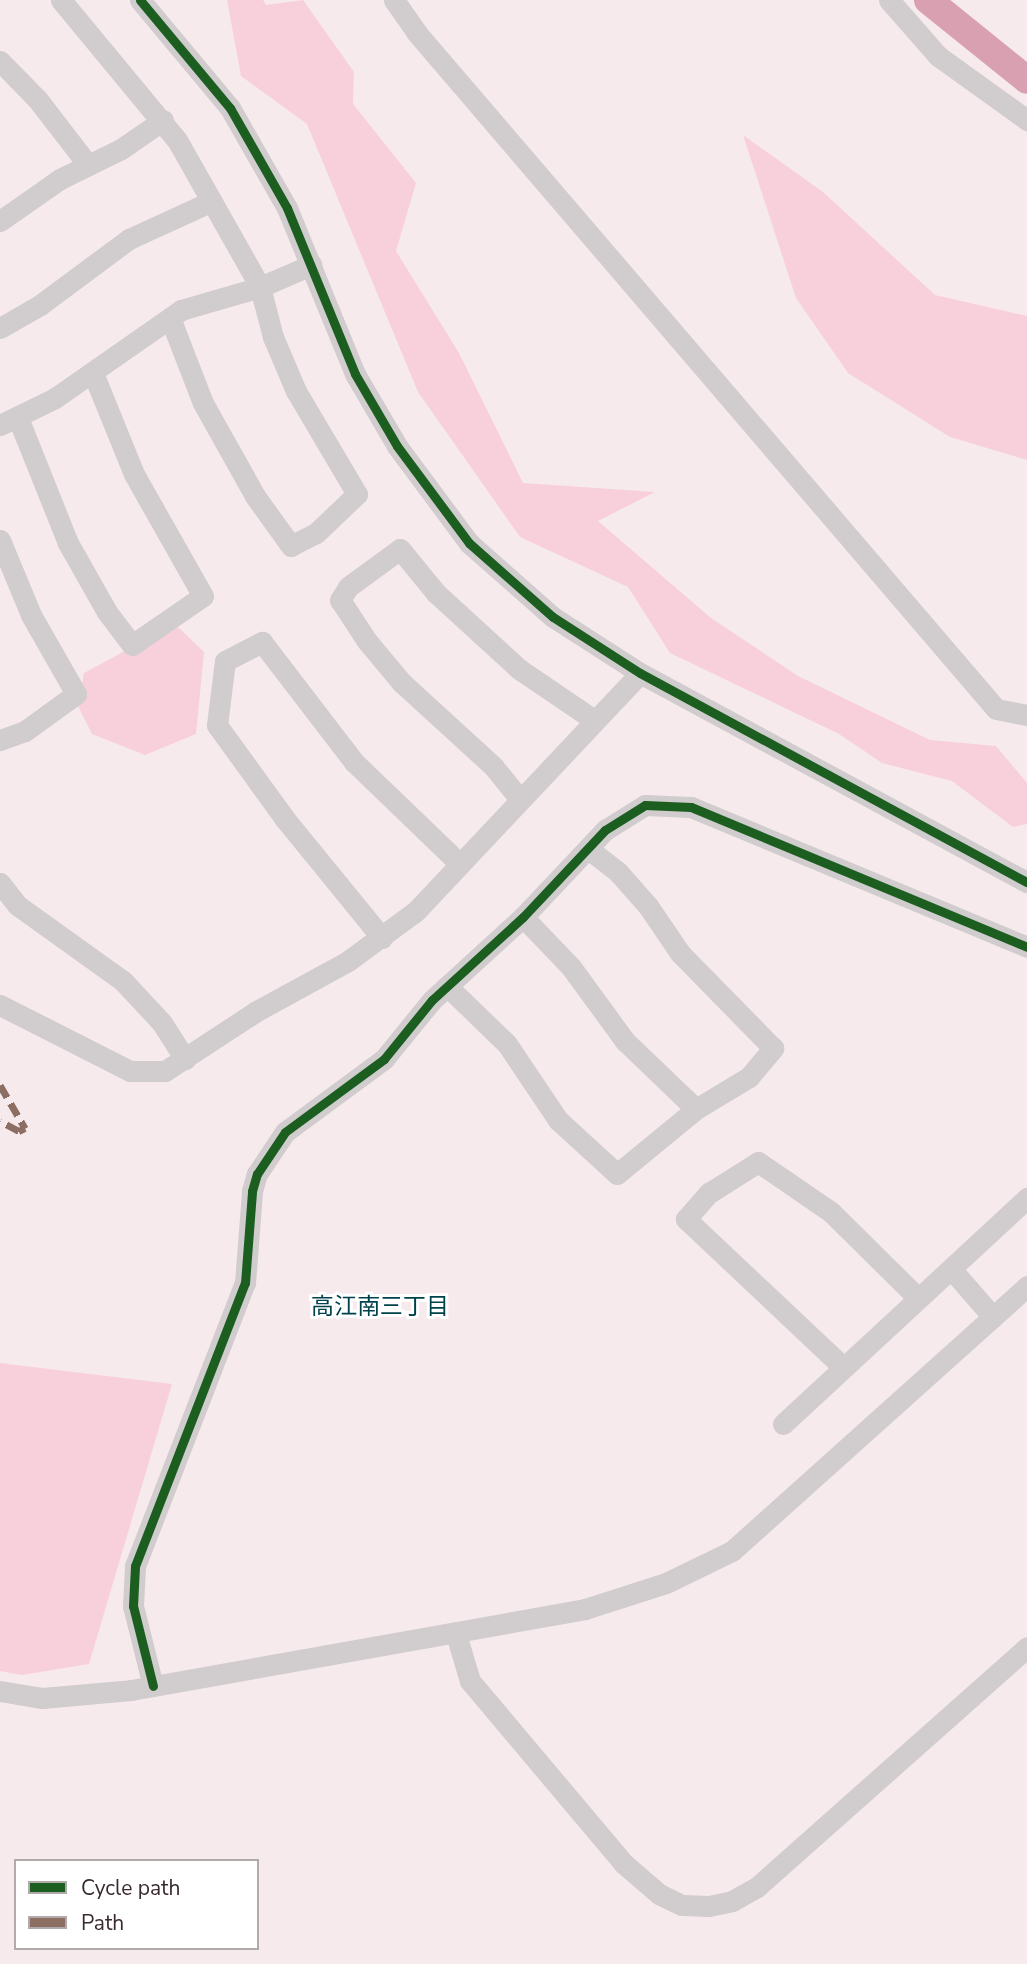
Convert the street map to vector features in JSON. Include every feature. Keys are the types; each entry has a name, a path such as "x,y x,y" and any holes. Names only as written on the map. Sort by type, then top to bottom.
{"street":[{"path":"61,0 163,120 260,287 273,337 296,391 357,494 316,533 291,546 255,496 219,434 170,318"},
{"path":"140,0 230,108 287,208 355,374 397,446 469,543 553,617 640,673 1027,882"},
{"path":"394,0 416,32 996,709 1027,715"},
{"path":"889,0 938,56 1027,120"},
{"path":"0,61 38,100 88,165"},
{"path":"0,221 163,120"},
{"path":"0,328 40,305 129,239 212,201"},
{"path":"93,373 134,474 204,596 132,645 107,612 68,543 9,421 93,373 181,310 260,287 311,265"},
{"path":"0,540 31,615 76,694 24,731 0,740"},
{"path":"519,798 493,766 402,683 367,640 340,600 348,587 400,549 436,593 489,643 594,720"},
{"path":"382,938 285,819 217,725 225,661 262,642 354,762 458,862"},
{"path":"0,1004 130,1071 165,1071 382,938 416,911 458,862 640,673"},
{"path":"153,1686 133,1606 135,1566 245,1283 252,1191 257,1174 285,1132 384,1059 447,986 523,917 624,815 645,805 691,807 1027,947"},
{"path":"447,986 508,1044 558,1120 617,1174 696,1108 749,1077 773,1048 680,953 648,906 618,872 589,849"},
{"path":"0,883 17,905 123,981 162,1023 185,1059"},
{"path":"523,917 571,967 625,1041 696,1108"},
{"path":"843,1367 686,1219 709,1193 758,1162 831,1212 918,1298"},
{"path":"783,1424 918,1298 953,1271 1027,1198"},
{"path":"953,1271 993,1317"},
{"path":"0,1691 42,1698 153,1686 585,1609 666,1583 732,1551 1027,1286"},
{"path":"456,1634 470,1681 623,1863 659,1894 682,1905 709,1906 732,1901 757,1887 1027,1647"}],"shaded area":[{"path":"227,0 263,0 266,5 303,0 354,72 353,104 416,183 396,251 459,353 523,483 655,492 598,521 711,618 798,676 930,740 996,746 1027,783 1027,824 1013,827 952,781 882,763 839,734 670,653 628,587 520,537 418,392 307,124 241,76"},
{"path":"743,135 823,192 935,295 1027,316 1027,460 950,437 848,373 796,298"},
{"path":"175,624 204,652 196,734 145,755 92,734 78,706 84,673"},
{"path":"0,1363 172,1384 89,1664 22,1675 0,1671"}],"waterway":[{"path":"928,0 1027,80"}],"marked path":[{"path":"0,1085 25,1128 19,1131 0,1121"}],"cycle path":[{"path":"140,0 230,108 287,208 355,374 397,446 469,543 553,617 640,673 1027,882"},
{"path":"153,1686 133,1606 135,1566 245,1283 252,1191 257,1174 285,1132 384,1059 432,1000 523,917 605,830 645,805 691,807 1027,947"}],"district":[{"name":"高江南三丁目","path":"380,1307"}]}
